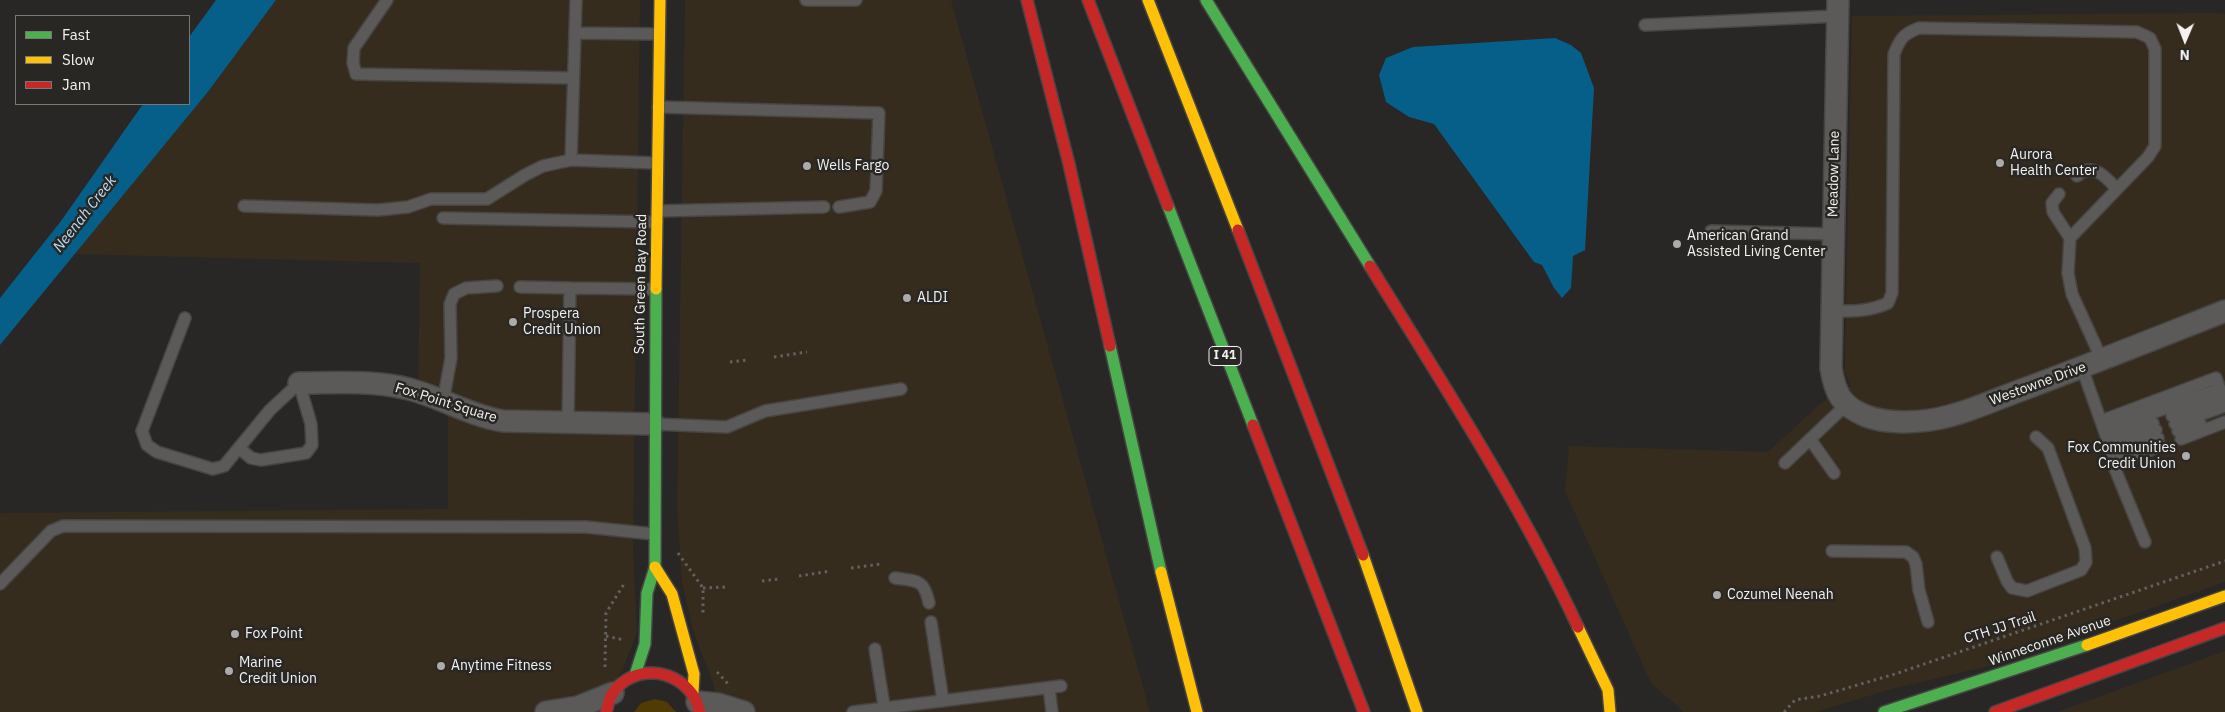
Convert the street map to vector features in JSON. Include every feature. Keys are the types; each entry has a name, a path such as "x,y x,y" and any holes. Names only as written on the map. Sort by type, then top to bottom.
{"main road":[{"name":"South Green Bay Road","path":"636,675 645,644 647,593 655,568 654,424 660,0"},
{"path":"1027,0 1069,164 1187,678 1197,712"},
{"name":"I 41","path":"1088,0 1364,712"},
{"path":"1148,0 1356,533 1417,712"},
{"path":"1206,0 1448,392 1526,525 1554,576 1608,690 1610,712"},
{"path":"655,568 672,594 694,674 697,702"},
{"name":"Winneconne Avenue","path":"1884,712 2035,663 2225,596"},
{"path":"1995,712 2225,628"},
{"path":"609,703 620,685 636,675 662,673 684,682 697,702"},
{"path":"1184,704 1187,678"},
{"path":"1608,690 1620,700"}],"street":[{"name":"Meadow Lane","path":"1838,8 1832,234 1831,368 1838,396 1846,405"},
{"name":"Westowne Drive","path":"1846,405 1866,416 1884,420 1930,420 1968,409 2082,368 2225,311"},
{"name":"Fox Point Square","path":"299,383 391,385 418,391 495,420 654,424"},
{"path":"697,702 718,704 744,712"},
{"path":"546,712 609,703"}],"lane":[{"path":"387,0 354,48 353,62 356,74 573,78"},
{"path":"571,160 576,0"},
{"path":"806,0 856,0"},
{"path":"1645,25 1838,8"},
{"path":"1831,310 1862,311 1875,309 1888,303 1892,293 1894,54 1899,42 1907,32 1919,28 2136,32 2150,38 2155,49 2155,146 2148,158 2070,238"},
{"path":"575,33 659,34"},
{"path":"658,107 879,113 876,191 870,202 839,207"},
{"path":"244,206 378,210 408,206 431,199 487,199 543,166 571,160 657,163"},
{"path":"2077,176 2082,171 2092,170 2104,174 2117,189"},
{"path":"2059,194 2052,203 2052,212 2070,238 2068,273 2072,294 2102,360"},
{"path":"443,218 657,217 824,207"},
{"path":"1711,232 1832,234"},
{"path":"443,402 451,358 450,304 454,294 466,288 497,286"},
{"path":"520,287 656,289"},
{"path":"568,422 570,288"},
{"path":"185,318 142,431 147,445 157,452 213,469 224,466 270,410 299,383 311,424 312,445 306,453 261,460 252,458 239,448"},
{"path":"2082,368 2108,442 2115,469 2145,542"},
{"path":"2108,442 2216,378 2223,399 2177,427"},
{"path":"654,424 727,426 765,411 901,389"},
{"path":"1785,463 1846,405"},
{"path":"2177,427 2225,414"},
{"path":"2177,427 2225,422"},
{"path":"2108,442 2157,434 2108,442"},
{"path":"1997,557 2007,581 2012,588 2019,591 2034,589 2081,570 2086,562 2085,548 2048,448 2036,437"},
{"path":"1810,439 1834,473"},
{"path":"0,584 51,530 63,526 586,527 654,534"},
{"path":"1832,551 1906,552 1913,556 1928,622"},
{"path":"895,578 917,581 924,587 929,603"},
{"path":"931,622 943,701"},
{"path":"875,649 884,710"},
{"path":"853,712 884,710 1055,687 1052,712"}],"path":[{"path":"774,357 807,352"},
{"path":"730,362 748,360"},
{"path":"654,534 679,554 703,588 703,622"},
{"name":"CTH JJ Trail","path":"1784,712 1795,700 1820,696 1904,671 2225,562"},
{"path":"851,568 881,564"},
{"path":"799,576 831,572"},
{"path":"762,581 778,579"},
{"path":"703,588 726,587"},
{"path":"604,671 606,613"},
{"path":"713,664 723,680 737,690"}],"shaded area":[{"path":"276,0 640,0 633,548 637,633 623,668 597,712 0,712 0,513 448,509 448,404 418,391 420,263 74,254 207,93"},
{"path":"685,0 951,0 1150,712 720,712 713,683 693,630 682,582 677,509"},
{"path":"2225,14 2225,582 1985,667 1891,689 1816,712 1684,712 1651,683 1565,491 1569,446 1768,452 1821,403 1851,386 1845,372 1845,356 1852,16"},
{"path":"2225,651 2225,712 2057,712"},
{"path":"655,699 667,702 676,712 634,712 641,703"}],"water":[{"name":"Neenah Creek","path":"216,0 276,0 207,93 0,345 0,298 61,221 142,105 190,105 190,36"},
{"path":"1555,38 1571,45 1581,53 1594,88 1585,250 1573,256 1571,288 1562,298 1554,288 1542,265 1534,262 1434,124 1409,117 1386,102 1379,75 1386,58 1413,47"}],"traffic: fast":[{"path":"1206,0 1370,266"},
{"path":"1168,206 1253,425"},
{"path":"635,675 645,644 647,593 655,567 656,289"},
{"path":"1110,346 1161,572"},
{"path":"1884,712 2087,645"}],"traffic: slow":[{"path":"656,289 660,0"},
{"path":"1148,0 1238,230"},
{"path":"1363,555 1417,712"},
{"path":"655,567 672,594 694,674 693,692"},
{"path":"1161,572 1197,712"},
{"path":"2087,645 2225,596"},
{"path":"1578,627 1608,690 1610,712"}],"traffic: jam":[{"path":"1027,0 1069,164 1110,346"},
{"path":"1088,0 1168,206"},
{"path":"1238,230 1363,555"},
{"path":"1370,266 1506,489 1578,627"},
{"path":"1253,425 1364,712"},
{"path":"1995,712 2225,628"},
{"path":"606,712 612,694 620,685 630,678 652,673 663,674 684,685 693,696 700,712"}],"place":[{"name":"Aurora Health Center","path":"2000,163"},
{"name":"Wells Fargo","path":"807,166"},
{"name":"American Grand Assisted Living Center","path":"1677,244"},
{"name":"ALDI","path":"907,298"},
{"name":"Prospera Credit Union","path":"513,322"},
{"name":"Fox Communities Credit Union","path":"2186,456"},
{"name":"Cozumel Neenah","path":"1717,595"},
{"name":"Fox Point","path":"235,634"},
{"name":"Anytime Fitness","path":"441,666"},
{"name":"Marine Credit Union","path":"229,671"}]}
